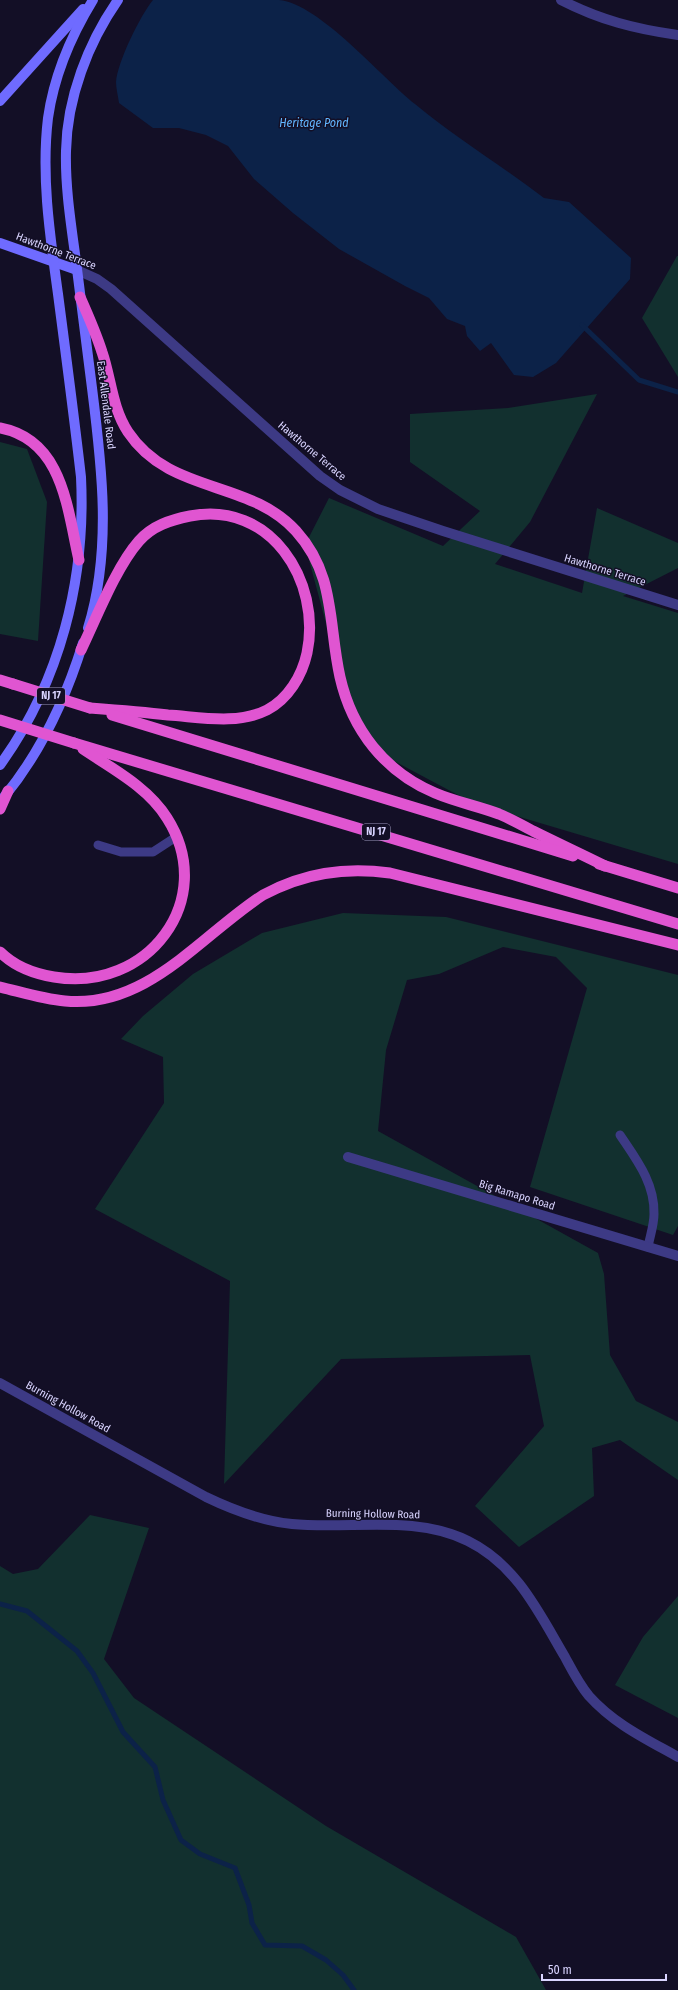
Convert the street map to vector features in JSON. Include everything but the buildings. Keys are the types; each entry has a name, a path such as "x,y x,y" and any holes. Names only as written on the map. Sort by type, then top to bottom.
{"highway":[{"path":"80,297 102,352 120,418 134,441 152,458 173,472 244,498 272,511 296,530 314,555 321,569 329,596 338,666 345,694 357,725 374,750 396,770 422,787 449,798 500,814 605,866"},
{"path":"0,428 27,437 36,443 49,458 58,479 79,560"},
{"path":"81,650 130,553 150,531 177,518 194,515 218,514 240,519 255,526 268,535 288,556 300,577 310,613 310,630 305,663 290,690 268,710 256,714 225,719 90,708"},
{"name":"NJ 17","path":"0,680 678,888"},
{"name":"NJ 17","path":"0,720 678,924"},
{"path":"0,952 23,968 35,973 61,978 74,979 103,976 115,973 138,961 160,943 179,906 182,892 183,865 176,837 166,817 150,798 129,780 74,743"},
{"path":"0,810 8,791"},
{"path":"0,987 66,1001 84,1002 115,996 156,977 263,894 305,877 338,871 356,870 390,873 678,945"}],"main road":[{"path":"0,101 92,0"},
{"path":"0,765 29,721 51,672 69,618 79,560 82,506 81,477 54,262 46,163 49,117 60,71 69,46 92,0"},
{"name":"East Allendale Road","path":"0,801 44,737 64,695 81,650 95,597 103,535 103,506 99,445 66,180 66,150 69,121 75,91 85,62 103,25 118,0"},
{"name":"Hawthorne Terrace","path":"0,243 77,270"}],"street":[{"path":"561,0 584,12 612,23 646,31 678,35"},
{"name":"Hawthorne Terrace","path":"77,270 97,279 124,300 302,461 320,476 346,494 378,509 435,529 678,605"},
{"name":"Big Ramapo Road","path":"348,1157 678,1256"},
{"name":"Burning Hollow Road","path":"0,1384 206,1498 233,1510 262,1519 293,1524 423,1527 446,1532 468,1540 488,1552 503,1564 524,1588 578,1681 606,1713 626,1728 678,1757"}],"lane":[{"path":"98,845 121,852 153,852 176,837"},
{"path":"620,1135 642,1167 649,1184 653,1200 654,1214 648,1247"}],"green space":[{"path":"678,256 678,377 642,318"},
{"path":"597,394 530,522 495,564 582,593 597,508 678,543 678,568 623,596 678,613 678,864 473,803 364,745 335,657 305,545 329,498 443,546 480,511 410,462 410,414 508,408"},
{"path":"0,442 27,449 47,502 38,641 0,634"},
{"path":"343,913 446,917 678,975 678,1226 673,1235 530,1187 587,988 556,957 503,947 439,974 407,980 386,1050 378,1131 598,1253 604,1274 610,1355 636,1401 678,1422 678,1480 620,1440 592,1448 594,1496 519,1547 475,1506 544,1426 530,1355 341,1359 224,1484 230,1281 95,1209 164,1103 163,1057 121,1039 143,1016 193,974 262,933"},
{"path":"90,1515 149,1528 104,1659 134,1698 326,1826 516,1937 546,1990 0,1990 0,1566 13,1574 38,1569"},
{"path":"678,1596 678,1718 615,1685 643,1637"}],"water":[{"name":"Heritage Pond","path":"153,0 279,0 295,5 313,14 350,44 401,92 447,129 544,198 569,202 631,258 630,279 556,363 533,377 514,375 491,343 480,351 467,336 465,326 447,319 429,298 339,249 293,213 254,179 228,146 206,135 179,128 153,128 119,103 116,82 121,63 136,27"}],"waterway":[{"path":"582,325 639,380 678,392"},
{"path":"0,1604 27,1611 77,1651 93,1673 123,1732 155,1767 163,1800 181,1840 200,1854 235,1868 249,1905 252,1923 265,1945 302,1946 326,1960 343,1975 354,1990"}]}
